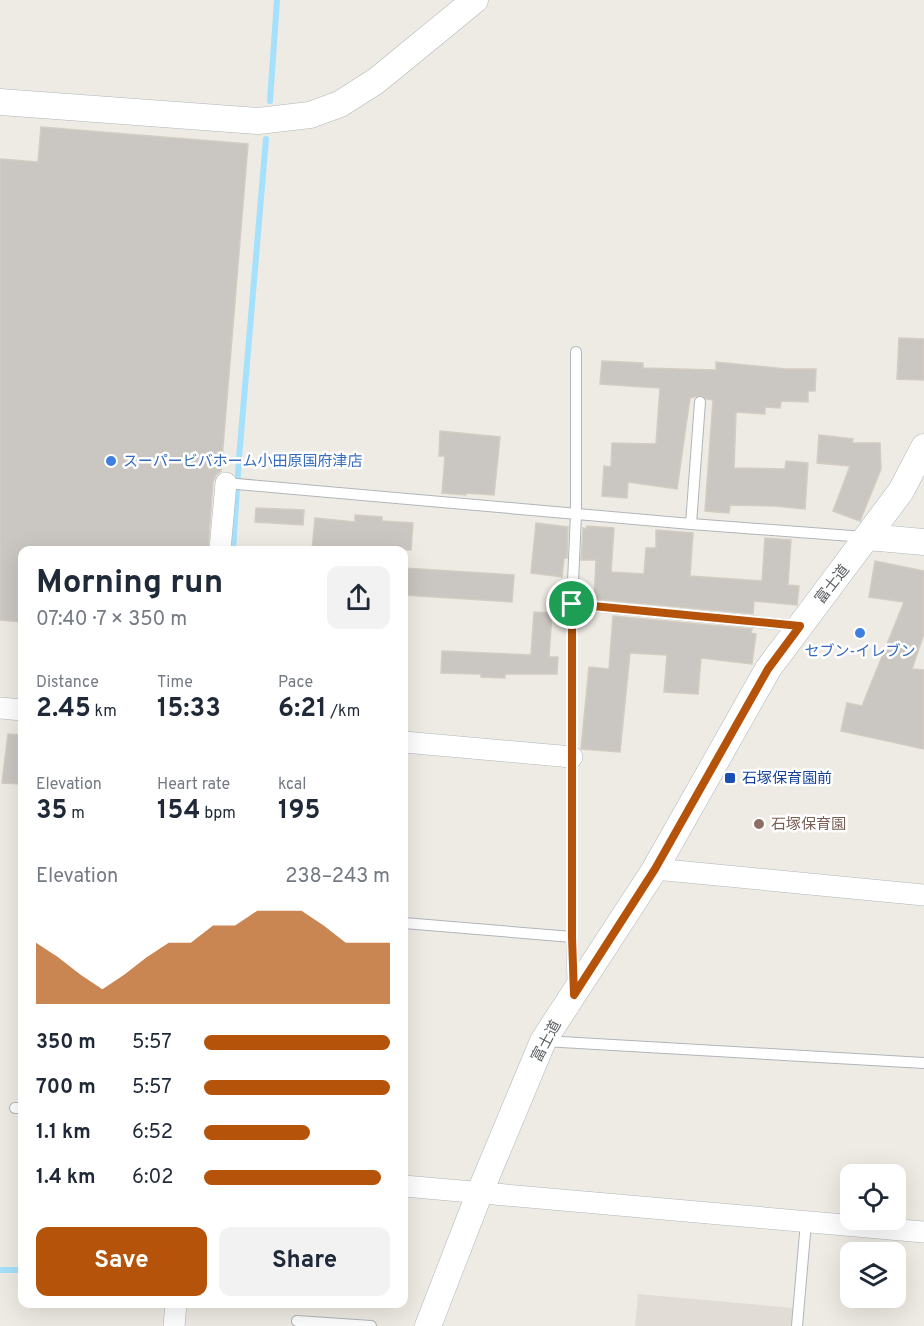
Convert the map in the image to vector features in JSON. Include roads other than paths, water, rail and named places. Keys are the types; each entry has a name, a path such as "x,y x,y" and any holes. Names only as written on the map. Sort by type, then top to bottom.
{"street":[{"path":"0,102 258,121 310,115 340,104 376,81 475,0"},
{"name":"富士道","path":"428,1326 480,1192 543,1041 655,869 768,669 901,492 924,447"},
{"path":"220,546 226,483"},
{"path":"868,537 924,542"},
{"path":"0,708 18,710"},
{"path":"408,742 572,757"},
{"path":"655,869 924,895"},
{"path":"408,1186 924,1232"},
{"path":"174,1326 176,1308"}],"lane":[{"path":"574,995 572,604 576,514 576,352"},
{"path":"690,525 700,402"},
{"path":"226,483 690,525 868,537"},
{"path":"572,604 800,626"},
{"path":"408,923 572,937"},
{"path":"543,1041 924,1063"},
{"path":"797,1326 806,1221"},
{"path":"297,1321 371,1326"}],"waterway":[{"path":"270,101 277,0"},
{"path":"233,546 266,139"},
{"path":"0,1270 18,1270"}],"place":[{"name":"スーパービバホーム小田原国府津店","path":"111,461"},
{"name":"セブン-イレブン","path":"860,633"},
{"name":"石塚保育園前","path":"730,778"},
{"name":"石塚保育園","path":"759,824"}]}
